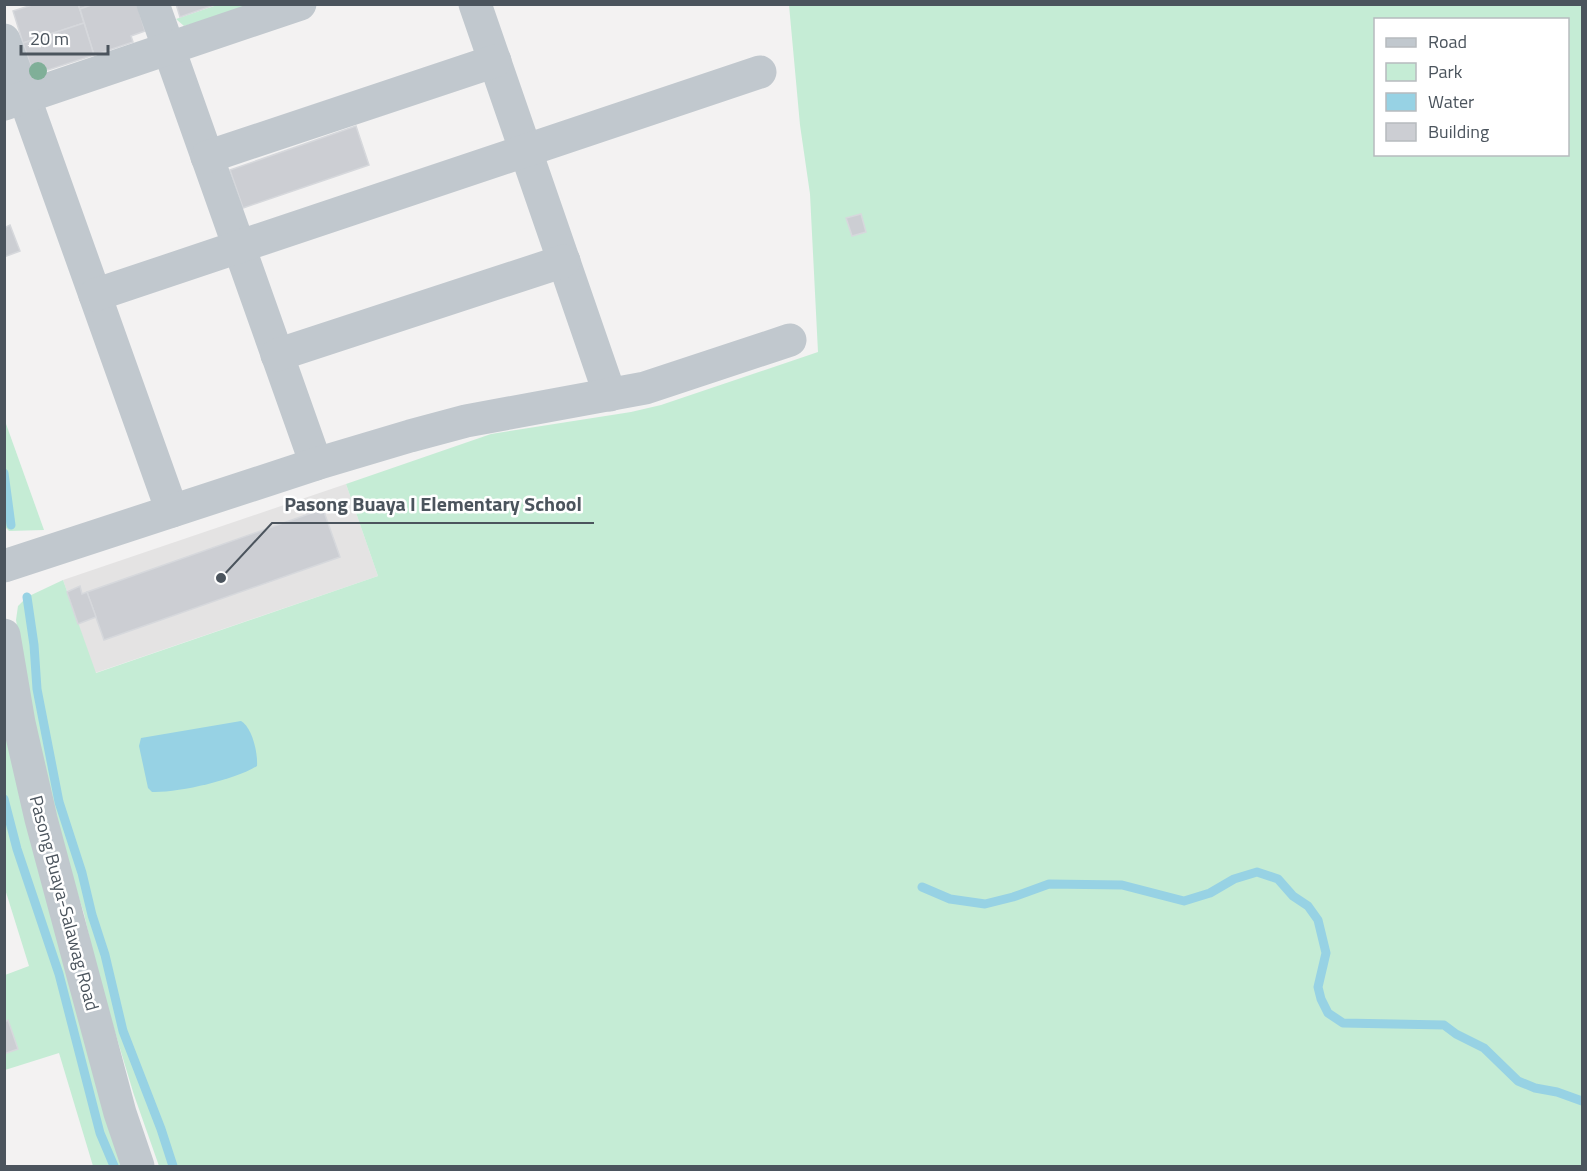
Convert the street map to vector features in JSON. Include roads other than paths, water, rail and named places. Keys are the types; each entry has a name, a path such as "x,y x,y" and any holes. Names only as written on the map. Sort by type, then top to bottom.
{"street":[{"path":"153,4 316,464"},
{"path":"15,101 300,4"},
{"path":"476,4 610,395"},
{"path":"4,40 15,101 95,295 172,511"},
{"path":"207,157 495,61"},
{"path":"95,295 760,72"},
{"path":"277,355 564,261"},
{"path":"4,566 316,464 466,422 645,388 790,340"},
{"name":"Pasong Buaya-Salawag Road","path":"4,635 19,723 41,819 120,1113 138,1167"}],"water":[{"path":"241,721 248,729 253,741 257,766 221,781 191,788 152,792 148,788 139,746 141,738"}],"waterway":[{"path":"4,473 11,525"},
{"path":"27,597 37,689 59,802 105,955 123,1031 173,1166"},
{"path":"4,799 17,849 59,974 100,1133 114,1166"},
{"path":"922,887 950,899 985,904 1049,884 1122,885 1184,901 1210,893 1234,879 1257,872 1278,879 1293,896 1308,906 1318,920 1326,953 1318,987 1328,1013 1343,1023 1444,1025 1456,1034 1484,1048 1518,1081 1582,1101"}],"place":[{"name":"Pasong Buaya I Elementary School","path":"221,578"}]}
